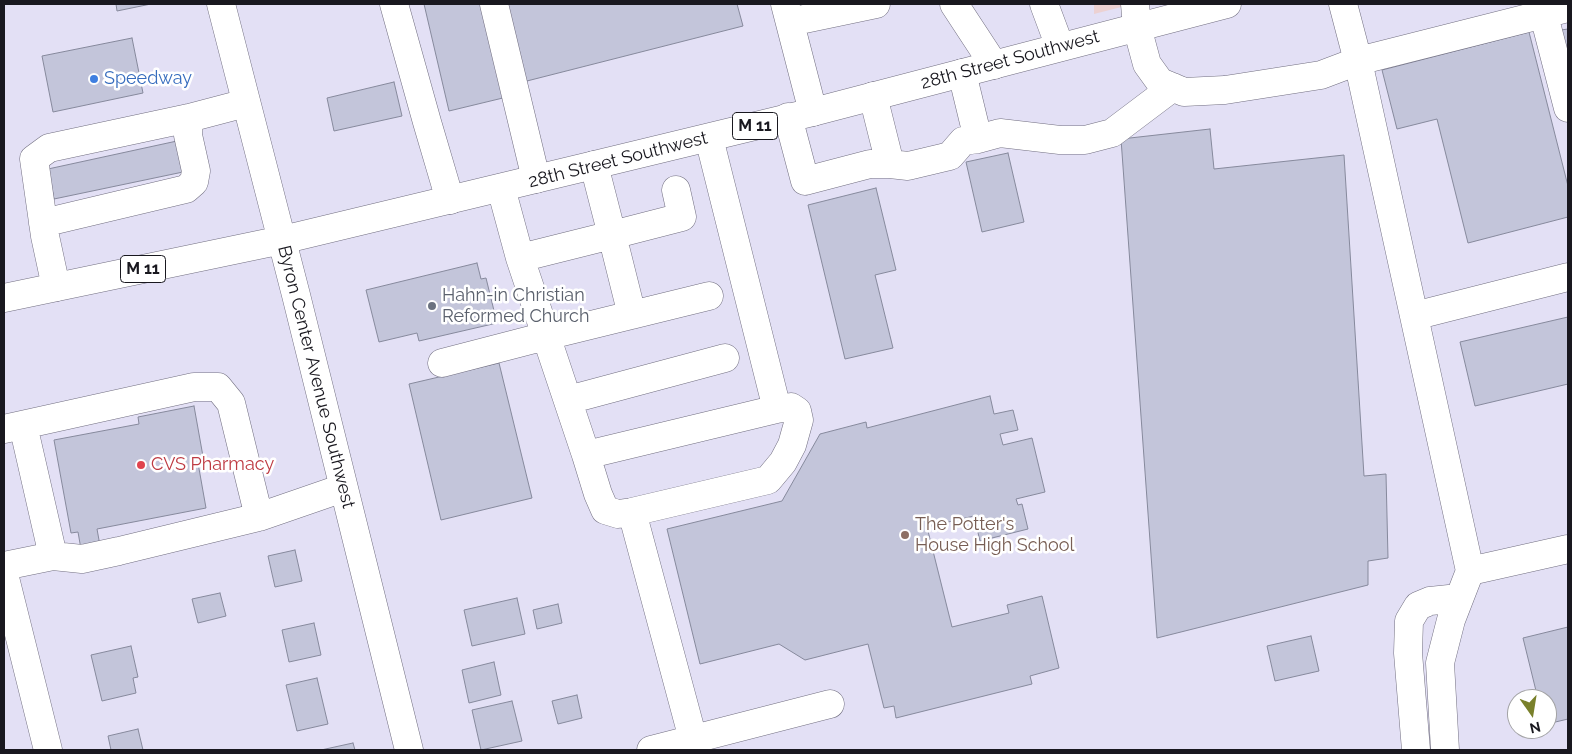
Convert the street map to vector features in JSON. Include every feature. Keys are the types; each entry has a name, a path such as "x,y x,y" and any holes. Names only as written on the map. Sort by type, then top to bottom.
{"main road":[{"name":"Byron Center Avenue Southwest","path":"221,4 409,750"},
{"path":"394,4 450,200"},
{"path":"494,4 536,179"},
{"path":"876,4 787,13 801,114 805,181 870,164 908,166 950,156 963,141 1000,133 1060,140 1085,140 1112,133 1173,87"},
{"path":"954,4 994,65"},
{"path":"1044,4 1060,47"},
{"name":"28th Street Southwest","path":"4,298 282,240 709,138 1060,47 1136,15 1227,4"},
{"path":"1343,4 1358,61 1470,571 1450,620 1440,663 1445,750"},
{"path":"1136,15 1147,64 1160,82 1184,92 1225,90 1321,75 1358,61 1551,8 1568,108"},
{"path":"962,73 978,139"},
{"path":"873,96 890,164"},
{"path":"56,287 43,223 34,159 49,148 189,118 246,103"},
{"path":"43,223 186,189 194,182 196,171 188,135 189,118"},
{"path":"709,138 777,409"},
{"path":"594,165 632,315"},
{"path":"501,188 520,258 598,494 605,510 618,514 632,512 768,480 792,445 799,420 797,412 792,407 777,409 586,455"},
{"path":"520,258 682,217 676,190"},
{"path":"1414,316 1568,277"},
{"path":"442,363 709,296"},
{"path":"568,400 725,358"},
{"path":"53,556 13,427 194,387 218,387 231,403 259,517"},
{"path":"4,566 53,556 82,560 259,517 343,488"},
{"path":"632,512 693,739"},
{"path":"1470,571 1568,549"},
{"path":"4,574 48,750"},
{"path":"1416,750 1408,653 1409,621 1418,606 1430,601 1459,598"},
{"path":"651,750 830,704"}],"shaded area":[{"path":"1094,4 1133,4 1094,14"}],"building":[{"path":"116,4 151,4 117,11"},
{"path":"424,4 485,4 507,97 449,111"},
{"path":"503,4 737,4 743,26 523,82"},
{"path":"1568,29 1568,59 1561,30"},
{"path":"1529,32 1568,186 1568,217 1468,243 1437,119 1397,129 1382,70"},
{"path":"132,38 143,93 53,112 42,56"},
{"path":"394,82 402,116 334,131 327,98"},
{"path":"1210,129 1214,169 1344,155 1364,476 1386,474 1388,558 1368,561 1368,585 1157,638 1121,139"},
{"path":"177,141 183,172 54,199 48,169"},
{"path":"1008,153 1024,222 982,232 966,162"},
{"path":"876,188 896,270 875,275 893,348 845,359 808,205"},
{"name":"Hahn-in Christian Reformed Church","path":"477,263 481,279 486,278 497,323 419,341 417,333 379,342 366,290"},
{"path":"1568,317 1568,384 1475,406 1460,342"},
{"path":"499,363 532,498 441,520 409,384"},
{"path":"990,396 994,414 1013,410 1018,430 1000,434 1003,445 1032,438 1045,492 1016,499 1018,505 1022,504 1028,529 980,541 974,516 927,527 952,627 1009,613 1007,605 1042,596 1059,668 1030,676 1032,684 896,718 894,706 884,708 868,644 805,660 779,644 700,664 667,529 782,501 820,434 866,422 867,428"},
{"path":"194,406 204,462 198,463 206,508 97,529 101,551 82,555 78,532 71,533 54,440 139,424 138,417"},
{"path":"295,550 302,581 275,587 268,556"},
{"path":"220,593 226,616 198,623 192,599"},
{"path":"517,598 525,634 472,646 464,610"},
{"path":"558,604 562,623 537,629 533,610"},
{"path":"314,623 321,655 289,662 282,630"},
{"path":"1568,627 1568,719 1557,722 1557,689 1536,689 1523,638"},
{"path":"1311,636 1319,671 1275,681 1267,646"},
{"path":"131,646 138,677 133,678 136,693 102,701 91,655"},
{"path":"494,662 501,695 469,703 462,670"},
{"path":"317,678 328,724 297,731 286,685"},
{"path":"577,695 582,718 558,724 552,701"},
{"path":"512,701 522,741 481,750 472,710"},
{"path":"138,729 143,750 111,750 108,736"},
{"path":"353,743 355,750 321,750"}],"place":[{"name":"Speedway","path":"94,79"},
{"name":"Hahn-in Christian Reformed Church","path":"432,306"},
{"name":"CVS Pharmacy","path":"141,465"},
{"name":"The Potter's House High School","path":"905,535"}]}
